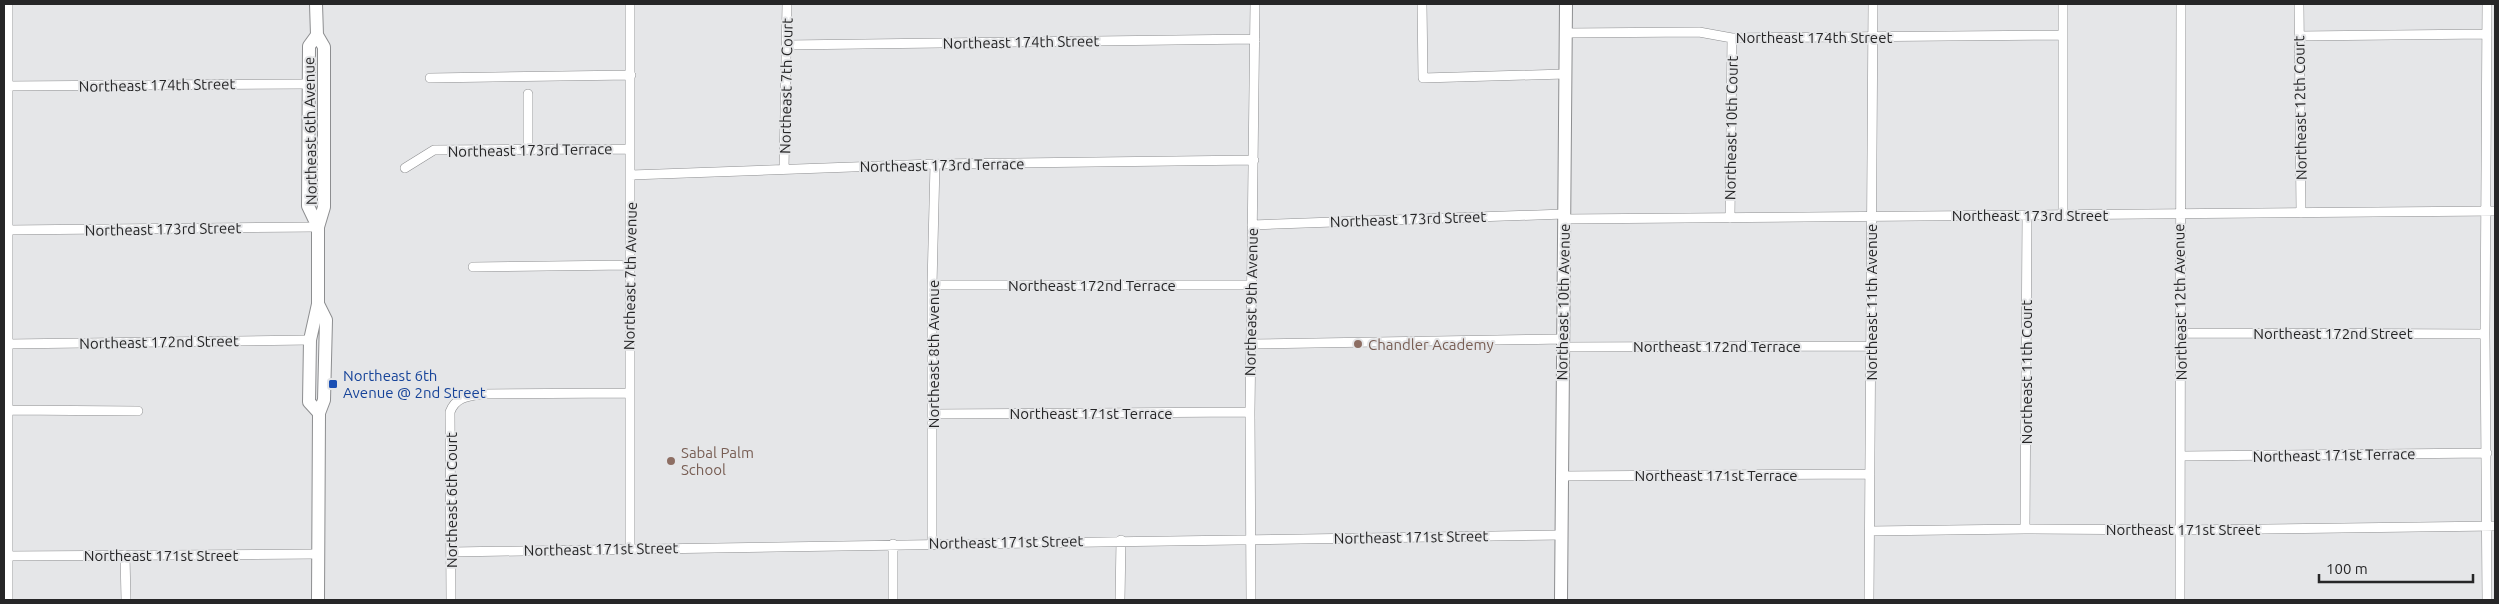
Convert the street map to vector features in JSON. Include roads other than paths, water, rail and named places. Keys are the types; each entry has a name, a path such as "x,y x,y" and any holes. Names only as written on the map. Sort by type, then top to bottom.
{"main road":[{"name":"Northeast 6th Avenue","path":"316,4 316,36 309,46 308,206 318,227"},
{"name":"Northeast 10th Avenue","path":"1560,600 1566,4"},
{"name":"Northeast 6th Avenue","path":"316,36 324,47 324,207 318,227 318,304 310,340 309,402 319,413"},
{"name":"Northeast 6th Avenue","path":"318,304 326,320 324,400 319,413 318,600"}],"street":[{"path":"8,4 5,86 8,230 6,324 8,344 6,439 8,600"},
{"name":"Northeast 7th Avenue","path":"630,4 630,549"},
{"name":"Northeast 7th Court","path":"784,169 787,4"},
{"name":"Northeast 9th Avenue","path":"1251,600 1250,412 1255,4"},
{"path":"1422,4 1423,78 1565,74"},
{"name":"Northeast 11th Avenue","path":"1869,600 1872,4"},
{"path":"2063,215 2064,4"},
{"name":"Northeast 12th Avenue","path":"2180,600 2182,530 2181,4"},
{"name":"Northeast 12th Court","path":"2299,4 2301,213"},
{"path":"2486,600 2491,526 2487,453 2491,370 2485,334 2491,211 2491,58 2487,34 2487,4"},
{"name":"Northeast 174th Street","path":"1566,33 1699,32 1732,38 2063,35"},
{"path":"2299,36 2487,34"},
{"name":"Northeast 10th Court","path":"1730,218 1732,38"},
{"name":"Northeast 174th Street","path":"787,45 1255,39"},
{"path":"430,78 631,75"},
{"name":"Northeast 174th Street","path":"5,86 310,84"},
{"path":"528,94 528,150"},
{"name":"Northeast 173rd Terrace","path":"405,168 434,150 630,148"},
{"name":"Northeast 173rd Terrace","path":"631,175 935,164 1254,160"},
{"name":"Northeast 8th Avenue","path":"932,543 932,286 935,164"},
{"name":"Northeast 173rd Street","path":"1252,225 1564,216 1730,218 2491,211"},
{"name":"Northeast 11th Court","path":"2025,529 2027,215"},
{"name":"Northeast 173rd Street","path":"8,230 318,227"},
{"path":"473,267 629,264"},
{"name":"Northeast 172nd Terrace","path":"932,286 1252,285"},
{"name":"Northeast 172nd Street","path":"2181,333 2485,334"},
{"name":"Northeast 172nd Street","path":"8,344 310,340"},
{"path":"1251,344 1563,343"},
{"name":"Northeast 172nd Terrace","path":"1563,343 1871,346"},
{"name":"Northeast 6th Court","path":"451,600 450,412 457,401 466,396 481,394 629,393"},
{"path":"8,410 138,411"},
{"name":"Northeast 171st Terrace","path":"932,414 1250,412"},
{"name":"Northeast 171st Terrace","path":"2182,456 2487,453"},
{"name":"Northeast 171st Terrace","path":"1561,476 1870,474"},
{"name":"Northeast 171st Street","path":"1870,531 2025,529 2182,530 2491,526"},
{"name":"Northeast 171st Street","path":"452,552 1561,534"},
{"path":"1120,600 1121,540"},
{"path":"893,544 894,600"},
{"name":"Northeast 171st Street","path":"6,556 318,554"},
{"path":"125,555 126,600"}],"place":[{"name":"Chandler Academy","path":"1358,344"},
{"name":"Northeast 6th Avenue @ 2nd Street","path":"333,384"},
{"name":"Sabal Palm School","path":"671,461"}]}
